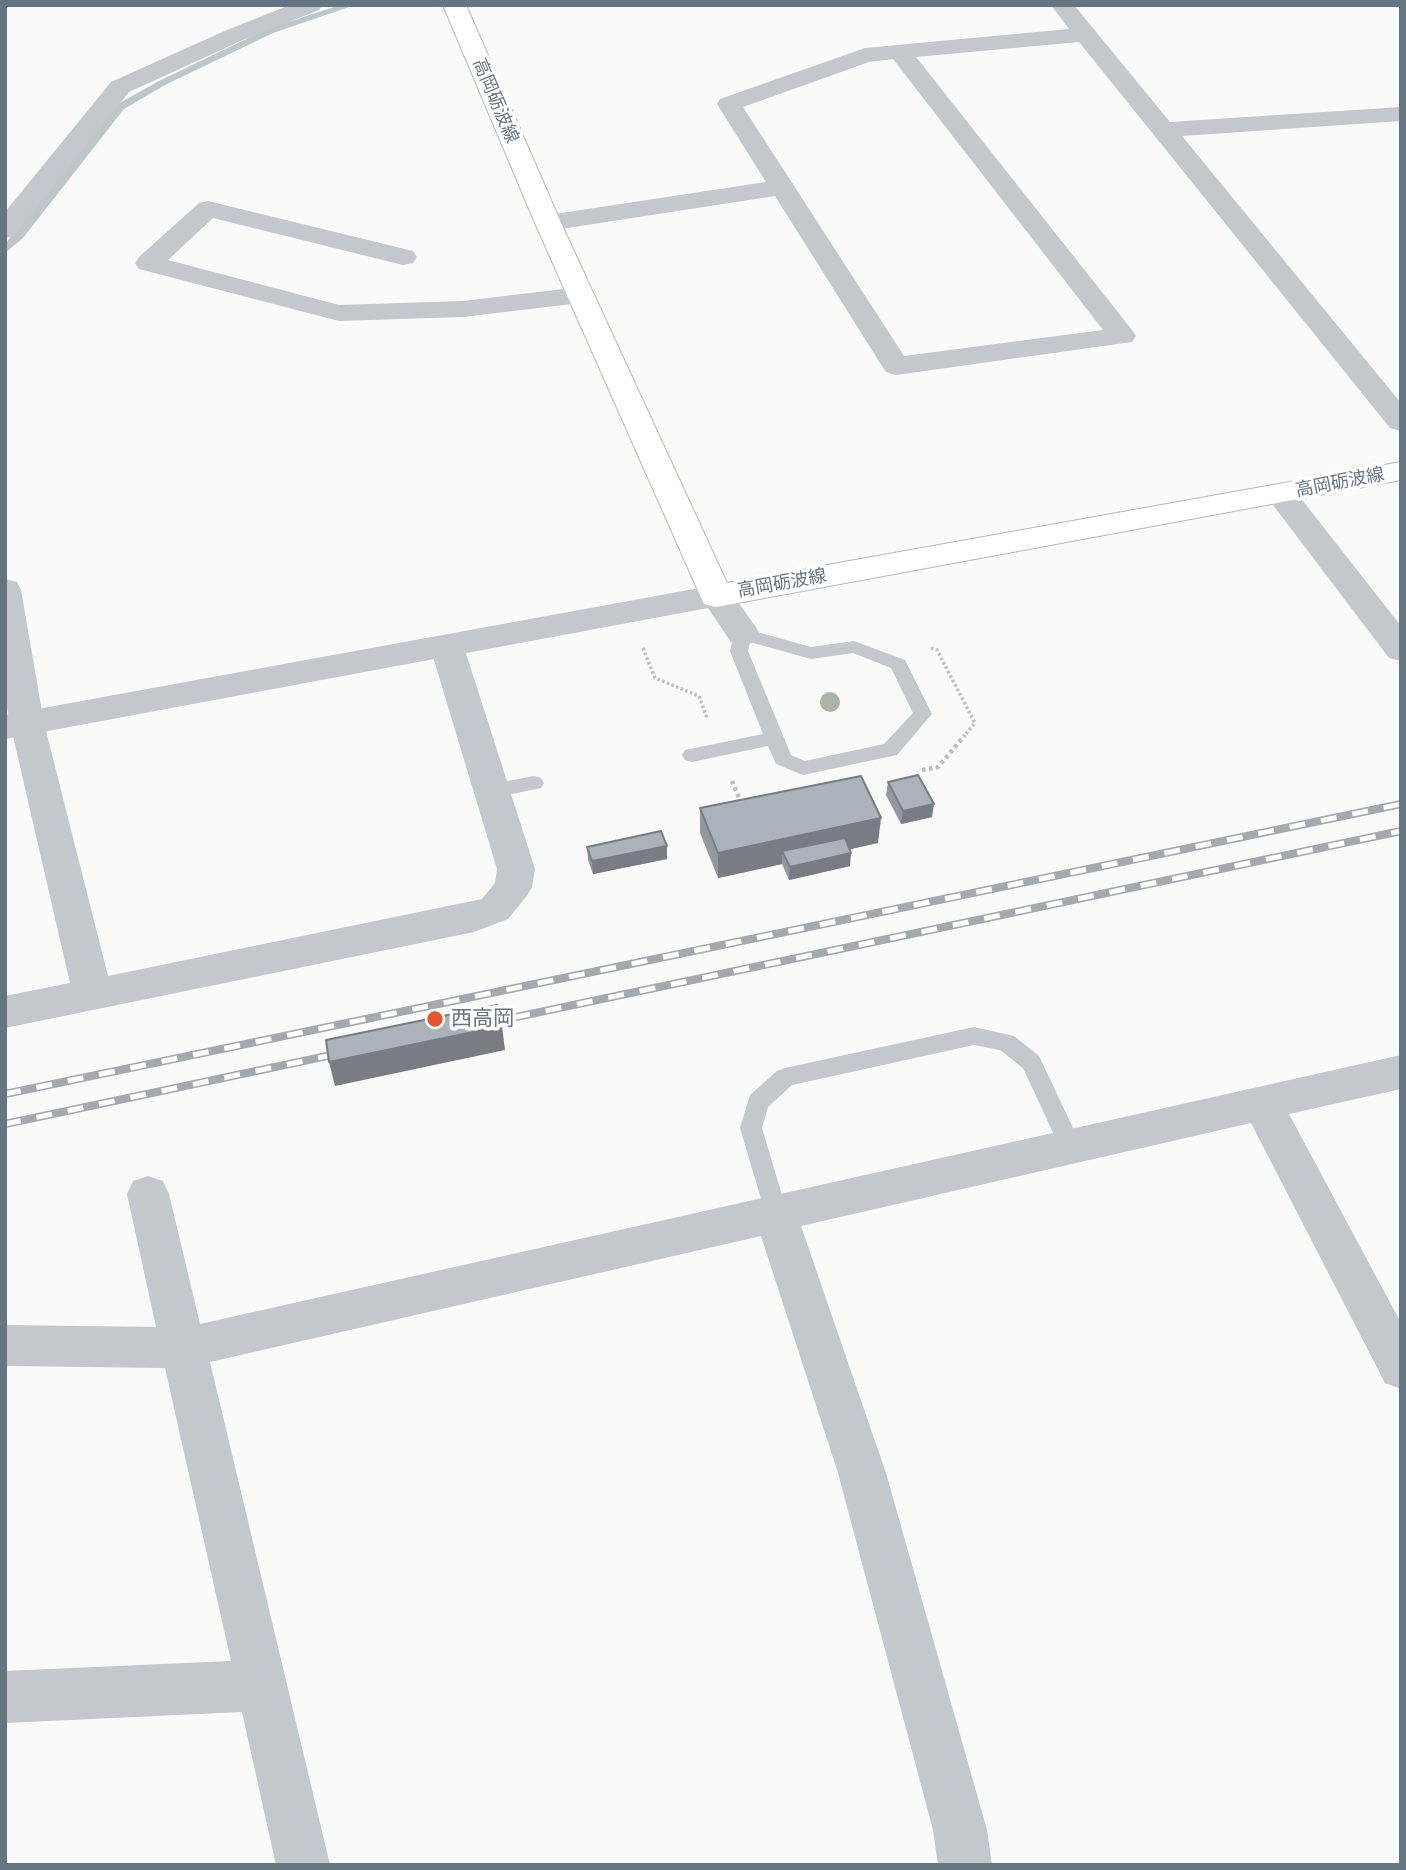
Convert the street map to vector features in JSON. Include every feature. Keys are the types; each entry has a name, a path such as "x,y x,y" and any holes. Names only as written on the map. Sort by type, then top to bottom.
{"main road":[{"name":"高岡砺波線","path":"454,5 548,223 716,596 1401,471"}],"street":[{"path":"5,230 120,87 235,34 311,5"},
{"path":"1062,5 1401,422"},
{"path":"900,52 1122,336 896,366 729,104 865,55 1085,34"},
{"path":"1163,130 1401,114"},
{"path":"548,223 782,187"},
{"path":"403,257 208,209 149,262 340,313 463,309 580,295"},
{"path":"1281,494 1401,650"},
{"path":"5,590 16,725 93,995"},
{"path":"16,725 716,596 743,634"},
{"path":"5,1012 474,917 495,909 513,887 516,870 447,647"},
{"path":"5,1345 183,1348 1401,1072"},
{"path":"1262,1103 1401,1368"},
{"path":"148,1194 303,1865"},
{"path":"775,1213 862,1473 960,1830 965,1865"},
{"path":"5,1697 262,1685"}],"lane":[{"path":"743,634 811,653 854,647 898,664 923,714 890,750 803,768 783,759 739,651 743,634"},
{"path":"692,755 775,738"},
{"path":"492,791 534,783"},
{"path":"775,1213 751,1128 758,1102 785,1077 974,1036 1006,1042 1031,1062 1071,1147"}],"path":[{"path":"641,643 655,678 699,696 741,806"}],"building":[{"path":"918,775 934,804 903,811 888,782"},
{"path":"861,776 881,818 718,853 700,808"},
{"path":"661,831 667,846 592,861 587,847"},
{"path":"845,838 851,853 790,867 782,851"},
{"path":"497,1005 502,1026 329,1062 326,1040"}],"waterway":[{"path":"5,250 19,236 120,107 162,83 270,31 350,5"}],"railway":[{"path":"5,1094 1401,804"},
{"path":"483,1024 1401,831"},
{"path":"5,1124 346,1052"}],"place":[{"name":"西高岡","path":"435,1019"}]}
